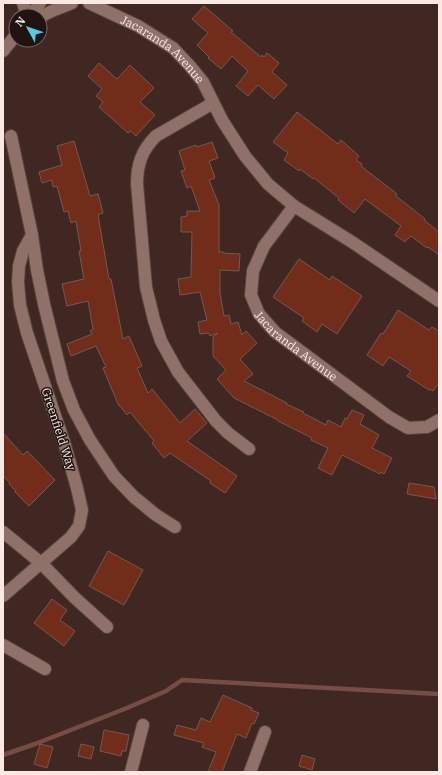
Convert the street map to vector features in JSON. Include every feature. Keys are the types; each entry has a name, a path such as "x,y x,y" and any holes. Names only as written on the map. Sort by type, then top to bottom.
{"street":[{"path":"48,13 72,3"},
{"name":"Jacaranda Avenue","path":"89,3 138,26 173,48 203,82 222,120 246,156 268,184 294,206 352,242 439,301"},
{"path":"213,103 156,136 149,144 141,158 137,174 137,184 146,287 161,341 178,372 216,420 228,433 249,449"},
{"name":"Greenfield Way","path":"12,136 54,350 63,381 74,410 90,440 114,476 134,497 156,515 175,527"},
{"name":"Jacaranda Avenue","path":"294,206 264,246 253,271 251,295 260,314 275,332 389,417 408,428 427,427 439,420"},
{"name":"Greenfield Way","path":"3,596 71,537 79,526 82,510 78,488 27,334 20,305 18,282 19,266 23,251 32,235"},
{"path":"3,532 41,564 107,627"},
{"path":"3,645 44,669"},
{"path":"131,772 143,725"},
{"path":"250,772 264,732"}],"building":[{"path":"204,6 233,31 231,32 261,57 262,55 264,57 267,53 279,63 272,72 287,85 274,99 258,85 248,96 236,86 248,71 232,56 221,69 208,58 209,57 197,45 208,33 192,19"},
{"path":"99,63 117,79 130,65 154,88 140,102 155,115 136,136 131,131 128,133 99,107 103,102 96,96 102,89 88,76"},
{"path":"297,112 338,144 341,140 359,156 356,160 362,164 361,166 397,194 396,196 439,232 439,255 411,236 405,242 395,235 401,226 365,199 354,213 338,200 339,198 314,178 313,179 300,169 299,171 284,160 288,153 273,142"},
{"path":"74,141 90,196 98,194 103,213 98,215 109,279 111,279 123,339 129,336 142,366 137,368 148,393 152,389 180,423 195,409 207,423 187,441 237,476 225,493 210,483 211,481 170,453 164,458 152,443 154,441 130,412 127,415 118,404 103,368 106,367 96,346 71,356 67,344 92,334 90,331 93,329 88,301 67,306 62,284 84,279 76,221 71,223 68,211 64,212 57,186 53,187 52,180 42,183 39,172 62,165 57,146"},
{"path":"212,142 218,158 209,161 215,178 209,180 219,205 219,252 240,254 239,271 220,270 220,293 224,316 229,315 231,324 238,322 242,335 246,331 257,343 240,359 253,374 244,381 326,425 328,420 341,427 345,418 347,419 352,410 364,415 360,424 379,435 372,448 392,458 384,474 381,472 380,474 342,455 332,475 318,468 328,448 311,440 312,438 234,398 217,379 226,370 213,356 213,337 218,333 210,336 209,333 200,334 198,322 207,320 200,292 180,295 178,279 191,277 192,232 181,232 181,217 187,216 187,211 200,211 191,186 187,188 181,171 185,170 179,151 196,145 197,147"},
{"path":"299,259 330,280 332,276 362,296 337,334 322,324 317,332 302,321 304,318 273,297"},
{"path":"398,310 429,330 432,327 439,331 439,383 433,391 407,376 411,371 389,357 383,366 367,355 381,333 383,334"},
{"path":"3,433 23,455 27,451 55,480 29,506 15,492 16,491 9,484 10,483 3,476"},
{"path":"409,483 434,487 436,499 407,494"},
{"path":"108,551 143,570 124,605 89,586"},
{"path":"52,599 67,610 60,620 75,631 64,646 34,623"},
{"path":"223,695 252,708 251,710 259,713 254,724 252,723 246,738 237,734 222,772 208,772 216,752 202,747 204,743 174,735 177,725 196,730 201,718 210,722"},
{"path":"104,730 129,735 126,751 122,751 121,756 100,751"},
{"path":"40,744 53,747 47,768 34,764"},
{"path":"81,744 94,747 91,759 78,756"},
{"path":"302,755 315,759 312,770 299,766"}],"waterway":[{"path":"3,755 127,708 166,691 182,680 439,694"}]}
